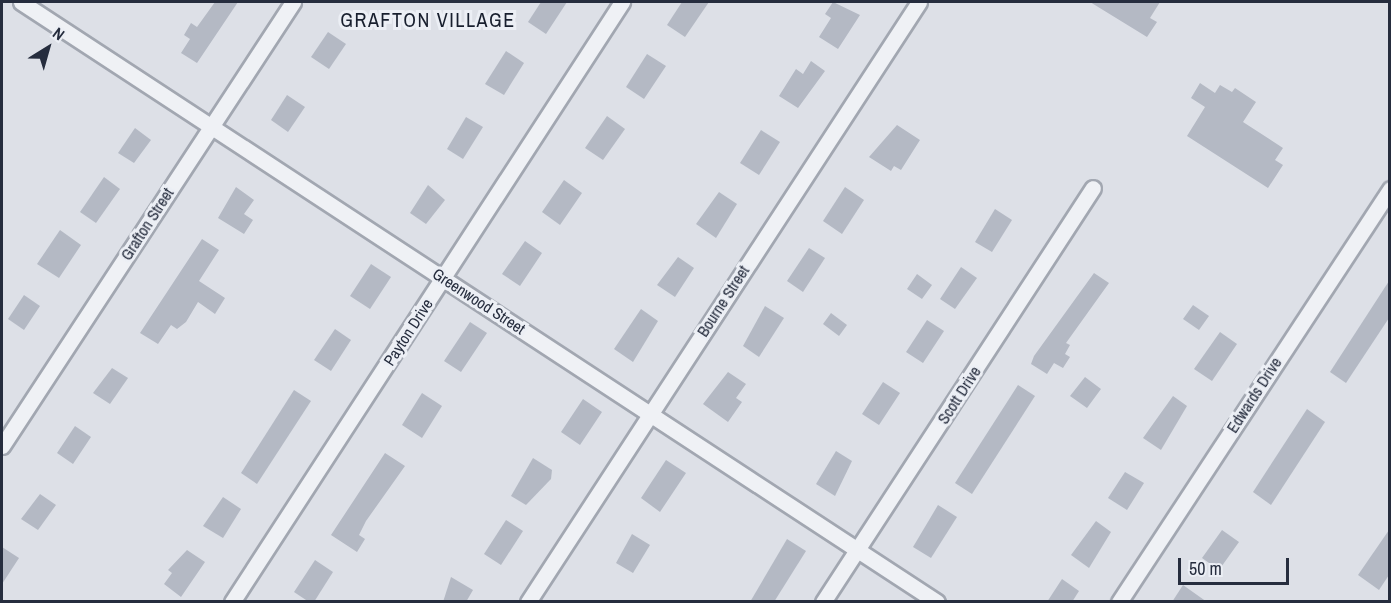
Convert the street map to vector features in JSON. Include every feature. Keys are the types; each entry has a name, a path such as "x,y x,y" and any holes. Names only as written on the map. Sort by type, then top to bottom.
{"street":[{"name":"Greenwood Street","path":"21,2 938,602"},
{"name":"Grafton Street","path":"2,446 294,2"},
{"name":"Payton Drive","path":"232,602 622,2"},
{"name":"Bourne Street","path":"528,602 920,2"},
{"name":"Scott Drive","path":"823,602 1093,188"},
{"name":"Edwards Drive","path":"1119,602 1389,189"}],"building":[{"path":"215,2 238,2 197,63 181,53 190,39 184,35 191,23 197,27"},
{"path":"541,2 567,2 546,34 528,22"},
{"path":"682,2 709,2 685,37 667,25"},
{"path":"833,2 860,15 838,49 819,37 831,18 825,14"},
{"path":"1090,2 1160,2 1150,18 1157,22 1147,37"},
{"path":"328,32 346,44 329,69 311,57"},
{"path":"506,51 524,63 504,95 485,84"},
{"path":"647,54 666,66 644,99 626,87"},
{"path":"811,61 825,71 798,108 779,96 796,69 803,74"},
{"path":"1200,83 1215,93 1220,85 1232,92 1235,88 1256,102 1243,122 1283,148 1275,160 1283,165 1268,188 1187,136 1205,107 1191,98"},
{"path":"287,95 305,107 288,132 271,120"},
{"path":"607,116 625,129 603,160 585,148"},
{"path":"466,117 483,127 463,159 447,149"},
{"path":"897,125 920,140 901,170 894,166 891,171 869,157"},
{"path":"135,128 151,140 134,163 118,153"},
{"path":"761,130 780,142 759,175 740,163"},
{"path":"104,177 120,189 96,223 80,212"},
{"path":"564,180 582,193 560,225 542,212"},
{"path":"428,185 445,200 426,224 410,213"},
{"path":"236,187 254,200 244,214 253,220 244,234 218,218"},
{"path":"845,187 864,200 842,234 823,221"},
{"path":"719,192 737,204 716,238 696,224"},
{"path":"995,209 1012,220 992,252 975,242"},
{"path":"60,230 81,245 59,278 37,264"},
{"path":"202,239 219,250 199,281 225,298 215,314 198,302 186,322 177,329 171,325 158,344 140,333"},
{"path":"525,241 542,253 520,286 502,274"},
{"path":"809,248 825,258 803,292 787,281"},
{"path":"678,257 694,268 675,297 657,285"},
{"path":"371,264 391,277 370,309 350,296"},
{"path":"961,267 977,278 955,309 940,299"},
{"path":"1094,273 1109,283 1066,343 1070,345 1065,354 1070,357 1063,368 1054,363 1047,374 1031,364 1034,356"},
{"path":"917,274 932,285 922,299 907,289"},
{"path":"1389,281 1389,318 1346,383 1330,372"},
{"path":"24,295 40,306 24,330 8,319"},
{"path":"1193,305 1209,316 1199,330 1183,319"},
{"path":"765,306 784,318 759,357 743,346"},
{"path":"641,309 658,321 633,362 614,349"},
{"path":"831,313 847,325 839,336 823,324"},
{"path":"927,320 944,331 923,363 906,352"},
{"path":"470,322 487,333 461,372 444,361"},
{"path":"335,329 351,340 331,371 314,360"},
{"path":"1220,332 1237,344 1212,381 1194,369"},
{"path":"112,368 128,378 110,404 93,393"},
{"path":"728,372 746,384 736,398 742,402 728,422 703,404"},
{"path":"1085,377 1101,389 1087,408 1070,396"},
{"path":"883,382 900,393 879,425 862,414"},
{"path":"1018,385 1035,396 972,494 955,483"},
{"path":"294,390 311,401 257,484 241,473"},
{"path":"422,393 442,406 422,438 402,425"},
{"path":"1173,396 1187,406 1161,450 1143,438"},
{"path":"583,399 602,412 580,445 561,432"},
{"path":"1307,409 1325,422 1271,505 1253,492"},
{"path":"75,426 91,437 73,464 57,453"},
{"path":"836,451 852,461 835,496 816,484"},
{"path":"385,453 405,466 366,521 359,535 365,539 357,552 331,535"},
{"path":"533,458 552,470 551,479 526,505 511,496"},
{"path":"666,460 686,473 660,512 641,498"},
{"path":"1125,472 1144,483 1127,510 1108,498"},
{"path":"40,494 56,505 38,530 21,519"},
{"path":"223,497 241,509 223,538 203,526"},
{"path":"938,505 957,517 931,558 913,547"},
{"path":"506,520 523,531 501,565 484,554"},
{"path":"1096,521 1111,532 1089,568 1071,555"},
{"path":"1222,530 1239,542 1219,570 1202,558"},
{"path":"1389,530 1389,575 1379,590 1358,575"},
{"path":"632,534 650,545 633,573 616,563"},
{"path":"787,539 806,551 774,602 750,602"},
{"path":"2,547 19,558 2,584"},
{"path":"187,550 205,562 181,597 164,584 172,573 168,570"},
{"path":"315,560 333,572 314,602 309,602 294,592"},
{"path":"451,577 473,590 466,602 443,602"},
{"path":"1062,579 1079,591 1072,602 1047,602"},
{"path":"1183,585 1207,602 1172,602"}],"district":[{"name":"GRAFTON VILLAGE","path":"428,19"}]}
